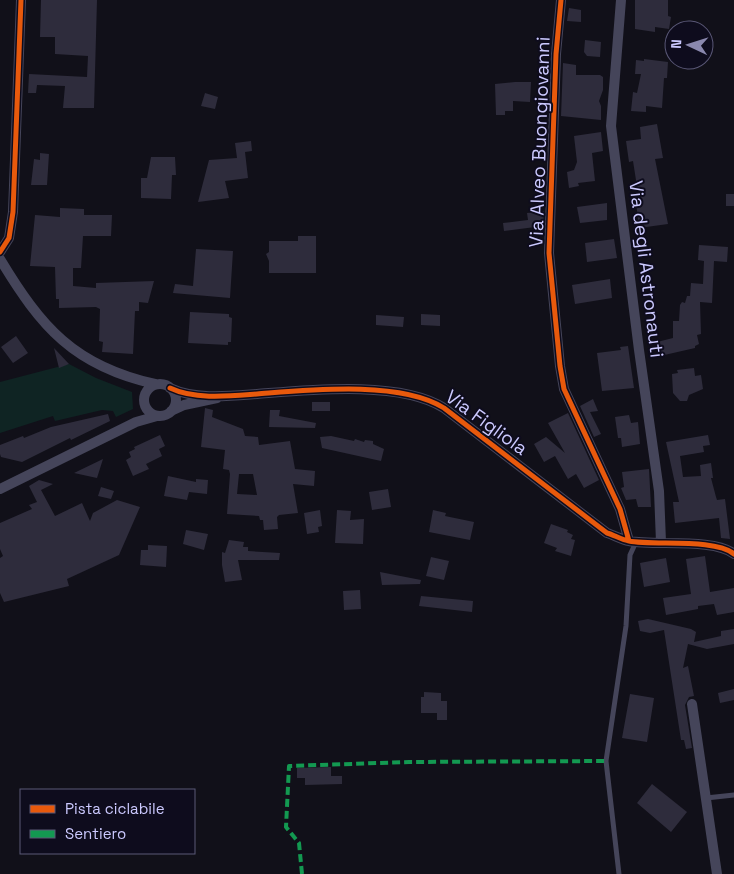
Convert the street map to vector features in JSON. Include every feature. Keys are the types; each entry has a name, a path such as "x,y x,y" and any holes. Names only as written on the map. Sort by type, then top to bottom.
{"street":[{"path":"0,252 9,238 13,212 21,0"},
{"name":"Via Alveo Buongiovanni","path":"561,0 556,54 549,253 560,366 564,390 620,509 632,541"},
{"name":"Via degli Astronauti","path":"622,0 611,126 659,491 661,542"},
{"path":"0,258 28,305 50,329 79,354 100,366 132,379 160,384 170,388 176,397 176,403 171,412"},
{"path":"132,379 145,401 157,416"},
{"path":"136,422 150,387 155,384"},
{"name":"Via Figliola","path":"170,388 177,391 218,398 280,392 330,390 402,392 424,398 444,408 474,430 607,533 632,541 710,547 734,554"},
{"path":"0,489 136,422 171,412 184,405 218,398"},
{"path":"692,704 717,874"}],"lane":[{"path":"619,874 606,761 626,626 632,541"},
{"path":"706,798 734,795"}],"green space":[{"path":"69,364 96,378 132,392 133,409 116,417 113,411 102,410 55,421 53,416 0,433 0,382"}],"building":[{"path":"41,0 97,0 94,108 63,108 65,86 37,85 36,93 28,93 29,74 87,77 88,56 55,54 55,37 40,37"},
{"path":"635,0 668,0 668,16 671,17 670,20 664,20 664,28 655,27 655,32 635,29"},
{"path":"569,8 581,10 581,22 567,21"},
{"path":"585,40 601,42 600,57 587,56 584,52"},
{"path":"644,59 664,62 664,70 668,70 667,78 664,78 662,108 646,106 646,112 631,111 633,92 637,93 641,74 635,74 636,60 644,61"},
{"path":"563,63 576,65 576,75 600,75 603,77 603,90 599,101 601,120 561,116"},
{"path":"531,82 530,102 513,101 513,111 505,111 505,115 496,115 495,84"},
{"path":"205,93 218,97 215,109 201,106"},
{"path":"657,124 663,158 655,159 668,224 639,228 635,193 638,193 633,161 629,162 626,141 641,139 640,127"},
{"path":"601,132 603,151 592,153 595,181 578,183 579,186 569,188 567,172 574,170 577,162 574,136"},
{"path":"251,141 252,151 245,152 248,178 225,181 229,198 198,202 209,160 237,158 235,143"},
{"path":"40,153 49,154 47,185 31,185 34,159 40,160"},
{"path":"151,157 175,157 176,175 172,175 171,199 141,198 141,178 147,178"},
{"path":"726,194 734,194 734,206 726,206"},
{"path":"607,203 607,220 580,223 577,207"},
{"path":"60,208 84,209 84,215 112,215 111,236 83,236 81,268 73,268 73,286 96,288 96,283 154,281 148,303 139,302 139,311 135,311 133,354 102,352 103,342 99,341 100,309 96,307 59,308 59,299 56,299 55,267 30,266 35,215 60,217"},
{"path":"544,211 543,226 504,231 503,223 528,220 527,213"},
{"path":"298,236 316,236 316,273 269,273 269,261 266,254 269,252 269,241 298,241"},
{"path":"614,239 617,258 587,262 585,243"},
{"path":"699,245 728,247 727,262 714,261 712,303 700,302 701,334 697,335 699,344 695,348 660,356 657,342 673,338 673,321 679,321 680,305 682,302 685,303 687,296 690,296 691,283 703,284 704,261 698,260"},
{"path":"196,249 233,251 230,298 173,293 175,284 193,286"},
{"path":"610,279 612,298 575,304 572,285"},
{"path":"190,312 229,314 229,317 232,318 231,342 228,342 228,345 188,343"},
{"path":"421,314 440,315 440,326 421,325"},
{"path":"376,315 404,317 403,327 376,325"},
{"path":"16,336 28,353 13,363 1,347"},
{"path":"628,346 634,388 602,391 597,353 621,350 620,347"},
{"path":"54,348 69,364 59,368"},
{"path":"694,368 695,376 701,375 703,389 689,395 687,401 680,401 673,393 672,374 678,373 677,370"},
{"path":"593,399 598,411 590,412 601,434 594,437 580,406"},
{"path":"312,402 330,402 330,411 312,411"},
{"path":"205,408 213,410 212,417 243,429 245,436 258,437 259,445 290,441 295,469 315,471 314,486 293,484 298,513 279,515 277,517 278,529 264,530 263,520 260,520 259,516 227,514 230,474 229,470 223,469 225,450 201,447","holes":["239,474 253,474 257,495 237,494"]},
{"path":"270,410 280,410 279,416 316,423 315,428 269,427"},
{"path":"568,413 599,480 584,488 576,474 568,479 555,456 544,462 534,444 546,437 565,453 548,423"},
{"path":"108,414 110,421 22,462 1,457 0,445 51,427"},
{"path":"629,415 631,423 638,422 640,444 622,447 621,438 618,438 615,417"},
{"path":"160,435 165,446 159,449 162,456 146,464 149,469 133,476 126,460 131,457 129,452 135,449 134,447"},
{"path":"708,435 710,445 703,446 704,452 680,456 683,477 701,476 700,465 711,463 713,478 711,478 717,500 725,499 730,539 721,538 719,518 675,523 673,502 679,502 666,442"},
{"path":"331,436 354,441 355,439 364,442 365,440 373,441 373,444 384,449 381,461 322,448 320,437"},
{"path":"103,459 97,478 74,473"},
{"path":"649,469 651,507 638,507 636,499 626,500 621,488 624,487 622,472"},
{"path":"168,476 196,482 196,479 208,480 207,494 189,492 187,500 164,496"},
{"path":"39,480 53,484 41,490 55,516 82,503 90,521 93,513 117,500 140,507 119,555 67,579 69,586 4,602 0,593 0,558 3,556 0,549 0,523 32,509 29,505 37,502 29,486"},
{"path":"101,487 114,491 111,499 98,496"},
{"path":"388,489 391,507 372,510 369,492"},
{"path":"320,510 322,526 318,527 319,532 307,534 304,513"},
{"path":"337,510 351,511 350,520 364,519 363,544 335,543"},
{"path":"433,510 446,513 445,516 474,522 470,540 429,532"},
{"path":"551,524 568,530 567,532 573,535 571,539 575,540 571,556 555,551 557,548 544,543"},
{"path":"186,530 208,534 204,550 183,544"},
{"path":"229,540 244,542 243,547 248,547 248,551 280,553 279,560 238,560 242,580 225,582 222,552 225,553"},
{"path":"148,545 167,546 166,567 140,565 141,550 148,550"},
{"path":"705,556 710,592 734,588 734,612 717,615 714,604 698,606 698,609 666,615 663,598 691,594 686,559"},
{"path":"431,557 449,561 444,580 426,576"},
{"path":"666,558 670,582 644,587 640,563"},
{"path":"380,572 421,580 420,584 382,585"},
{"path":"360,590 361,609 344,610 343,591"},
{"path":"421,596 473,601 472,612 419,606"},
{"path":"648,619 691,629 696,632 694,642 721,636 721,631 734,629 734,644 707,649 688,644 683,668 688,666 694,696 689,697 685,705 692,748 686,749 684,740 681,740 664,630 650,633 640,631 638,621"},
{"path":"734,689 734,700 720,703 718,693"},
{"path":"424,692 441,693 441,701 447,701 447,720 437,720 437,713 421,713 421,697 424,697"},
{"path":"630,694 654,698 647,742 622,738"},
{"path":"331,767 331,776 342,776 342,784 305,785 305,778 297,778 297,768"},
{"path":"652,784 687,812 671,832 637,803"}],"marked path":[{"path":"302,874 299,843 286,827 289,766 409,762 606,761"}],"cycle path":[{"path":"0,252 9,238 13,212 21,0"},
{"path":"561,0 556,54 549,253 560,366 564,389 620,509 629,541"},
{"path":"170,388 201,396 236,396 327,389 379,390 403,393 425,399 444,408 607,533 626,540 640,542 713,546 734,554"}]}
